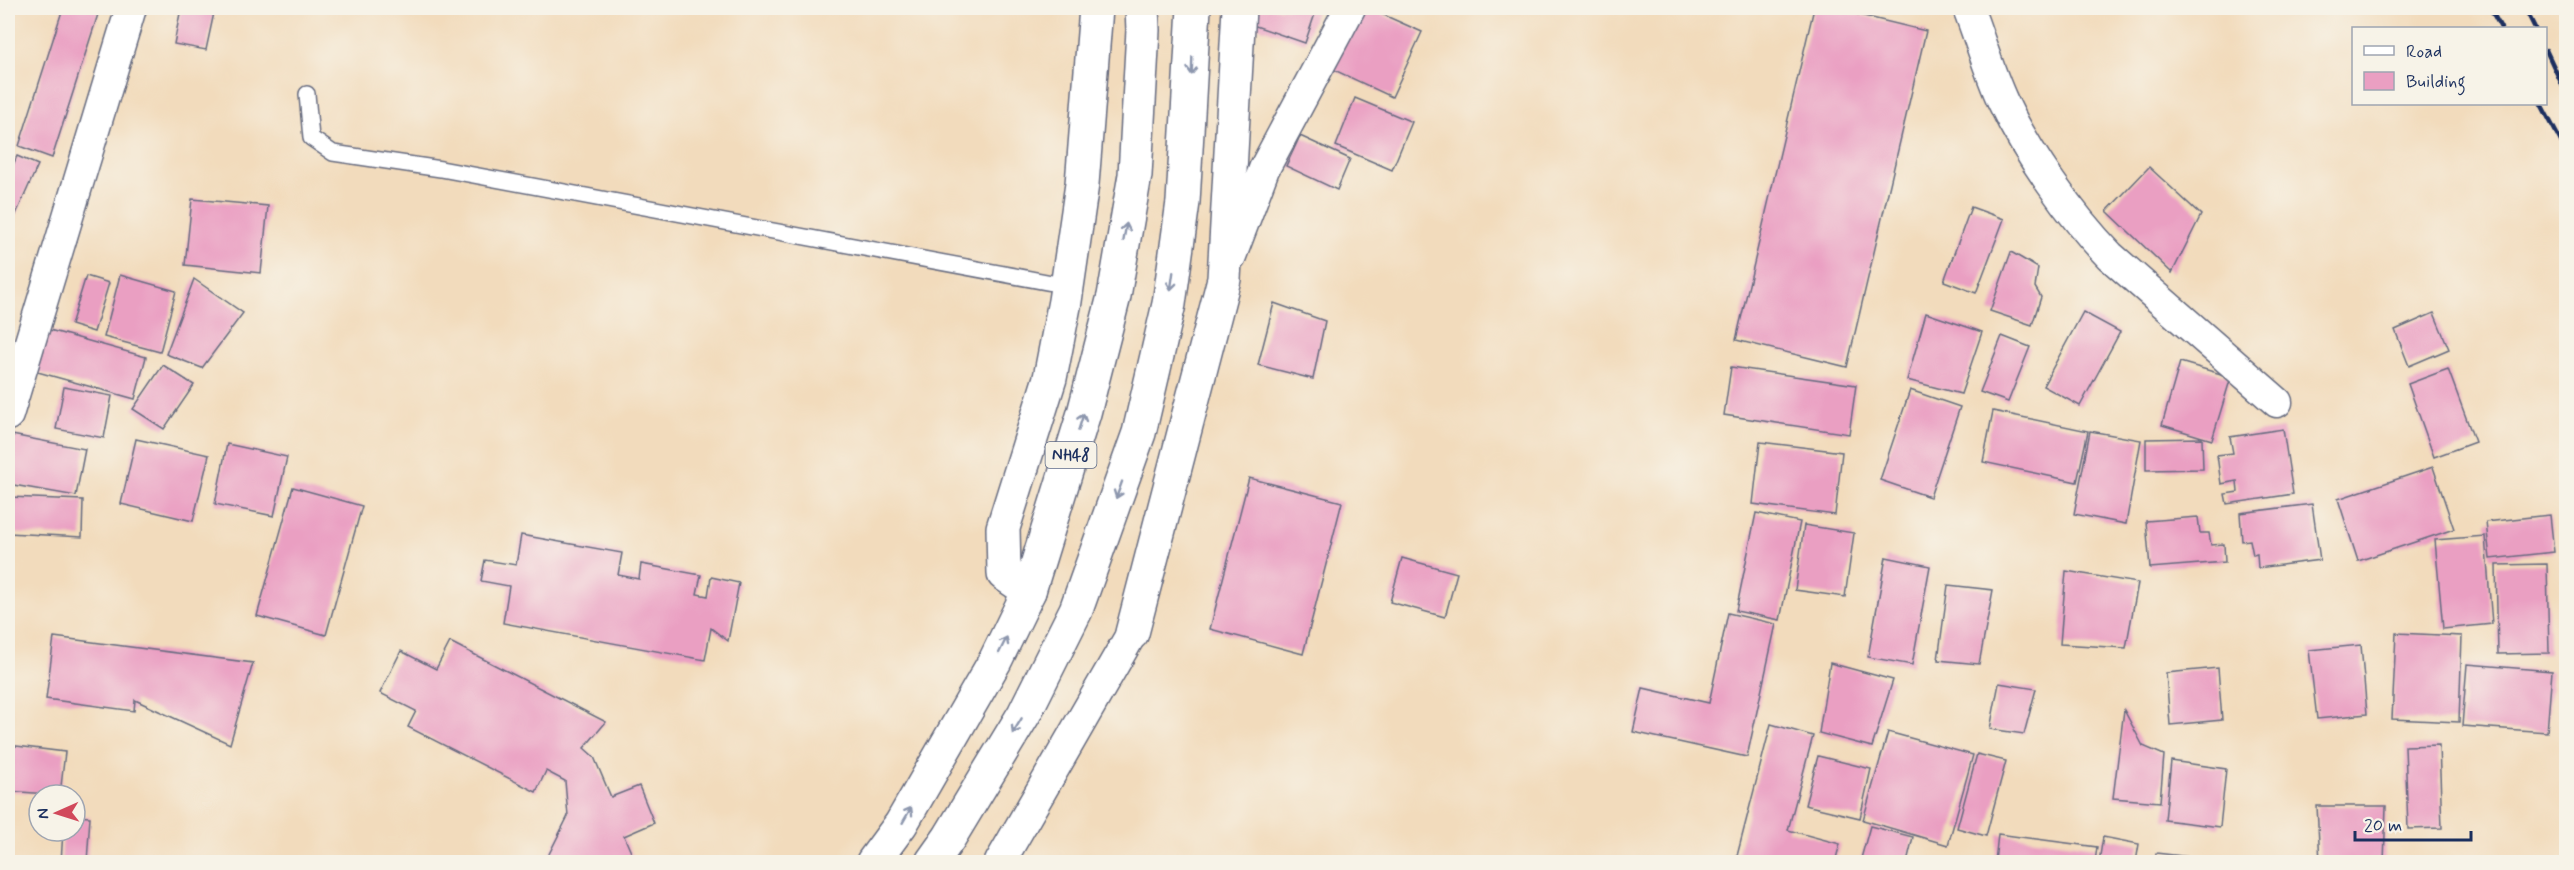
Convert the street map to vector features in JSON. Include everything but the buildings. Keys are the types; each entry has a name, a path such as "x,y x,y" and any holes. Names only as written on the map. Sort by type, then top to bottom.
{"main road":[{"path":"1029,591 1004,574 1003,528 1050,378 1068,286 1082,184 1096,8"},
{"name":"NH48","path":"873,862 901,824 995,661 1029,591 1084,412 1114,296 1135,176 1143,30 1142,8"},
{"path":"932,862 1024,714 1076,610 1139,433 1169,304 1184,202 1194,8"},
{"path":"1132,633 1224,279 1239,8"}],"street":[{"path":"8,415 131,8"},
{"path":"1224,279 1264,169 1350,8"},
{"path":"1968,8 2003,101 2020,134 2086,232 2110,256 2277,402"},
{"path":"1000,862 1132,633"}],"lane":[{"path":"307,94 311,138 333,153 453,171 1068,286"}],"railway":[{"path":"2490,8 2500,27"},
{"path":"2525,8 2534,27"},
{"path":"2547,52 2566,93"},
{"path":"2542,105 2566,151"}]}
